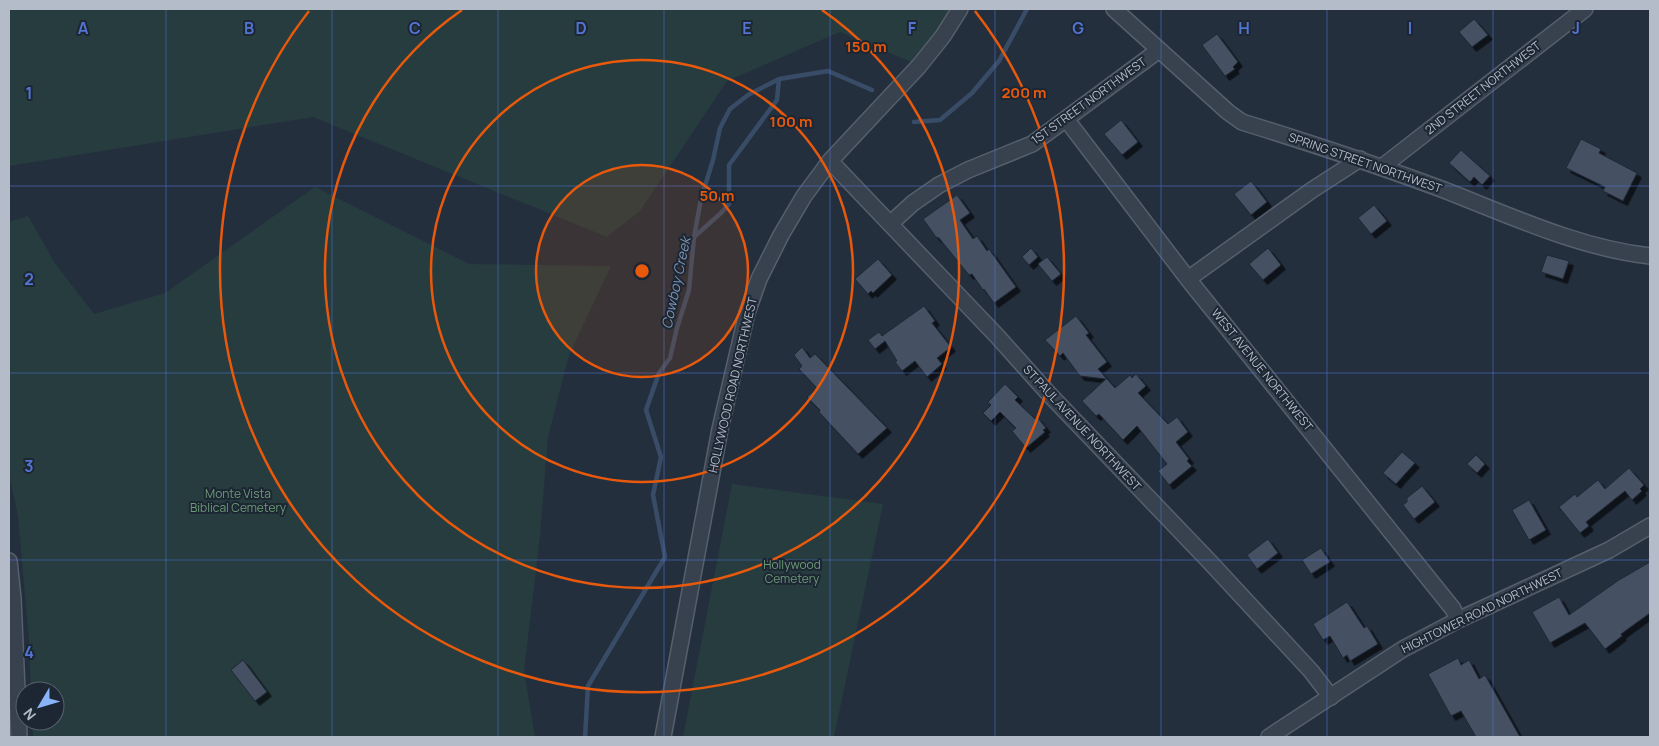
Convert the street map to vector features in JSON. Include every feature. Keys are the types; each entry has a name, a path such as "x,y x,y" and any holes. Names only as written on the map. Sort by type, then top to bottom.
{"street":[{"name":"HOLLYWOOD ROAD NORTHWEST","path":"663,737 720,429 747,313 759,279 781,235 804,196 830,161 919,66 943,36 960,9"},
{"name":"SPRING STREET NORTHWEST","path":"1114,9 1228,112 1242,122 1360,159 1565,236 1633,254 1650,256"},
{"name":"2ND STREET NORTHWEST","path":"1382,167 1585,9"},
{"name":"1ST STREET NORTHWEST","path":"890,224 913,203 939,185 968,170 1032,144 1159,50"},
{"name":"WEST AVENUE NORTHWEST","path":"1066,119 1188,279 1453,610 1458,620"},
{"path":"1188,279 1312,190 1360,159"},
{"name":"ST PAUL AVENUE NORTHWEST","path":"830,161 997,336 1049,394 1210,561 1311,671 1331,697"},
{"name":"HIGHTOWER ROAD NORTHWEST","path":"1269,737 1403,649 1458,620 1609,550 1650,526"},
{"path":"9,561 13,598 19,737"}],"green space":[{"path":"9,9 952,9 916,64 840,32 727,81 640,211 607,237 313,117 9,166"},
{"name":"Monte Vista Biblical Cemetery","path":"315,187 469,264 611,266 569,355 548,437 540,536 524,671 535,737 33,737 33,731 65,731 65,681 31,681 18,516 9,474 9,222 28,216 54,262 94,314 165,293"},
{"name":"Hollywood Cemetery","path":"732,484 883,504 834,737 683,737"}],"building":[{"path":"1474,19 1488,35 1472,47 1459,32"},
{"path":"1217,34 1238,62 1233,67 1235,69 1225,76 1202,45"},
{"path":"1121,120 1138,142 1122,155 1104,134"},
{"path":"1581,139 1601,149 1599,153 1637,173 1623,201 1603,191 1605,187 1566,168"},
{"path":"1461,150 1490,176 1482,185 1474,177 1470,182 1449,163"},
{"path":"1251,181 1267,202 1251,215 1234,194"},
{"path":"957,195 970,213 960,220 973,239 977,236 987,251 989,249 1016,287 994,303 972,274 969,275 923,219"},
{"path":"1374,205 1387,221 1371,234 1358,218"},
{"path":"1031,248 1038,257 1029,265 1022,257"},
{"path":"1268,248 1281,265 1263,280 1249,264"},
{"path":"1547,255 1569,261 1563,279 1541,272"},
{"path":"1047,257 1061,274 1052,281 1038,264"},
{"path":"878,259 892,275 873,293 871,291 868,294 855,279"},
{"path":"924,306 935,321 932,323 951,347 937,358 942,364 927,377 915,361 902,371 895,362 897,361 885,341 875,349 868,340 879,332 882,336"},
{"path":"1076,316 1089,333 1086,335 1107,362 1098,369 1115,388 1130,375 1132,378 1136,374 1146,386 1138,393 1168,424 1177,417 1188,432 1176,442 1192,466 1169,485 1158,471 1167,464 1137,426 1123,440 1099,414 1096,416 1082,401 1106,379 1080,376 1063,353 1060,356 1045,340"},
{"path":"802,347 810,358 815,354 887,428 858,454 807,397 817,388 799,369 802,366 794,355"},
{"path":"1005,384 1018,397 1015,400 1035,419 1037,417 1046,428 1043,430 1045,432 1026,448 1012,431 1016,428 1000,412 991,421 983,413 991,405 988,402"},
{"path":"1402,452 1415,463 1396,484 1383,473"},
{"path":"1476,455 1485,464 1477,473 1467,464"},
{"path":"1629,468 1644,485 1640,489 1642,491 1632,500 1625,491 1586,522 1589,526 1580,533 1559,507 1575,494 1577,497 1598,480 1605,489"},
{"path":"1422,486 1435,502 1414,519 1403,505 1407,502 1407,498"},
{"path":"1529,500 1546,530 1529,540 1512,510"},
{"path":"1268,539 1278,553 1257,569 1247,555"},
{"path":"1321,548 1330,562 1311,574 1302,560"},
{"path":"1650,562 1650,613 1621,634 1622,636 1605,649 1585,623 1550,643 1532,612 1559,597 1569,615 1619,580"},
{"path":"1347,602 1364,628 1367,626 1378,644 1350,661 1347,655 1343,658 1330,636 1323,640 1313,624"},
{"path":"1458,658 1461,665 1469,660 1479,679 1485,675 1520,737 1476,737 1461,711 1451,716 1428,674"},
{"path":"243,660 267,692 255,701 231,670"}],"waterway":[{"name":"Cowboy Creek","path":"914,122 940,120 972,93 999,61 1027,9"},
{"name":"Cowboy Creek","path":"585,737 588,686 665,557 653,495 661,457 646,410 659,373 670,358 689,290 694,237 729,204 729,165 777,100 779,79 828,71 872,90"},
{"path":"694,237 701,199 713,160 720,128 730,109 748,95 779,79"}]}
